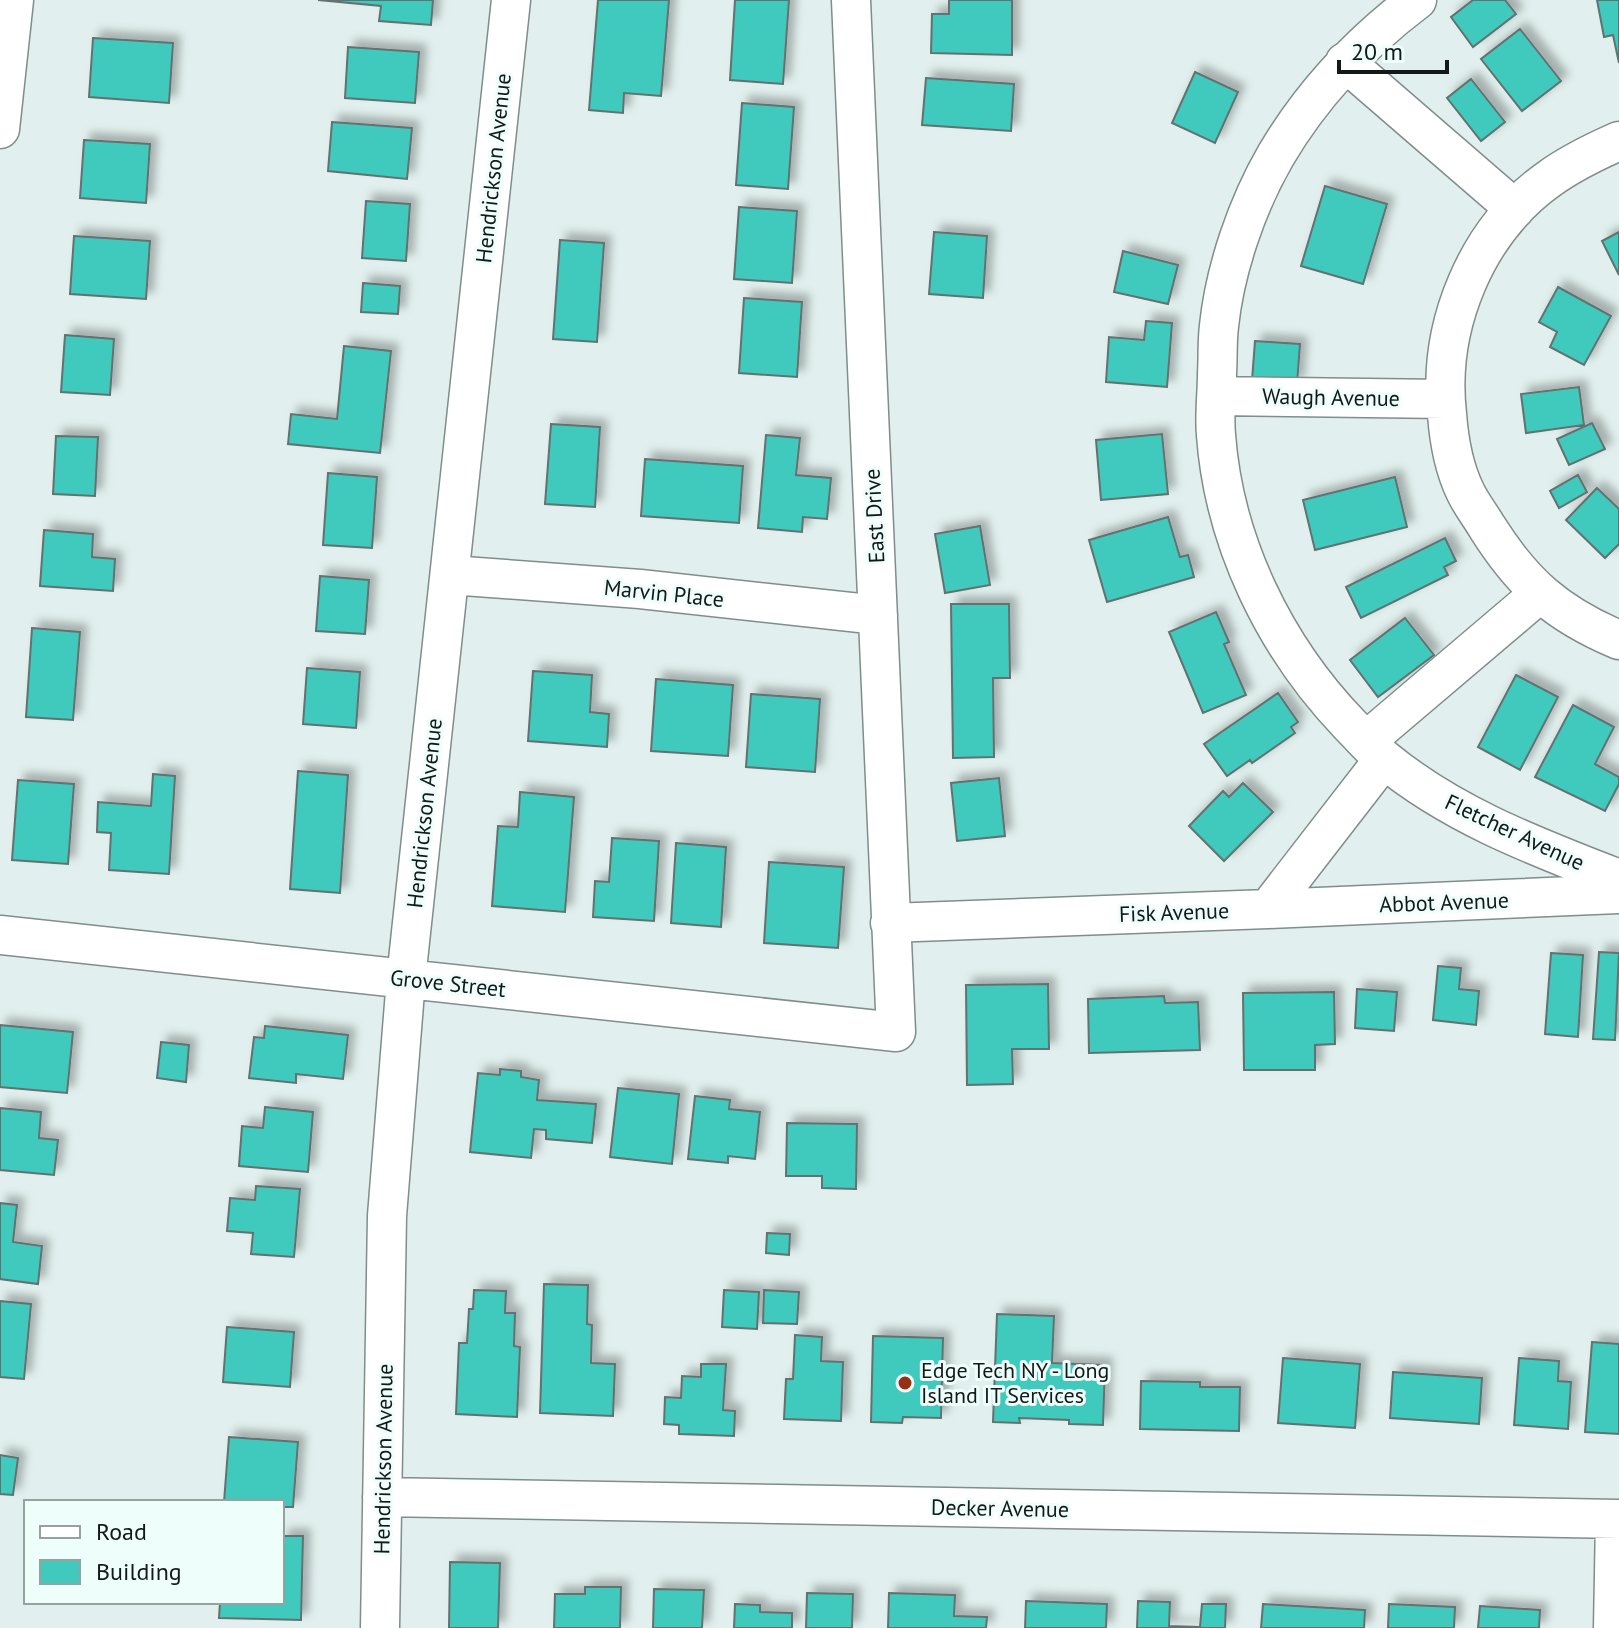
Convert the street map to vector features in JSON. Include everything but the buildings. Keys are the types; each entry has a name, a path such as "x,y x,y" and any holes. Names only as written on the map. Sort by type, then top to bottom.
{"street":[{"path":"0,129 14,0"},
{"name":"Hendrickson Avenue","path":"380,1628 387,1216 406,979 511,0"},
{"name":"East Drive","path":"851,0 896,1032"},
{"name":"Fletcher Avenue","path":"1417,0 1386,23 1345,62 1307,107 1275,157 1250,211 1231,267 1219,325 1216,433 1222,482 1234,529 1271,620 1326,700 1375,750 1460,812 1619,879"},
{"path":"1345,62 1515,209"},
{"path":"1619,141 1583,157 1547,180 1515,209 1488,243 1467,281 1452,323 1444,366 1451,453 1465,491 1506,557 1539,594 1584,625 1619,640"},
{"name":"Waugh Avenue","path":"1217,396 1445,399"},
{"name":"Marvin Place","path":"450,575 640,589 878,615"},
{"path":"1268,909 1375,750 1539,594"},
{"name":"Abbot Avenue","path":"1268,909 1619,894"},
{"name":"Fisk Avenue","path":"890,923 1268,909"},
{"name":"Grove Street","path":"0,935 896,1032"},
{"name":"Decker Avenue","path":"382,1497 1617,1519"},
{"path":"1613,1628 1617,1519"}],"place":[{"name":"Edge Tech NY - Long Island IT Services","path":"905,1383"}]}
